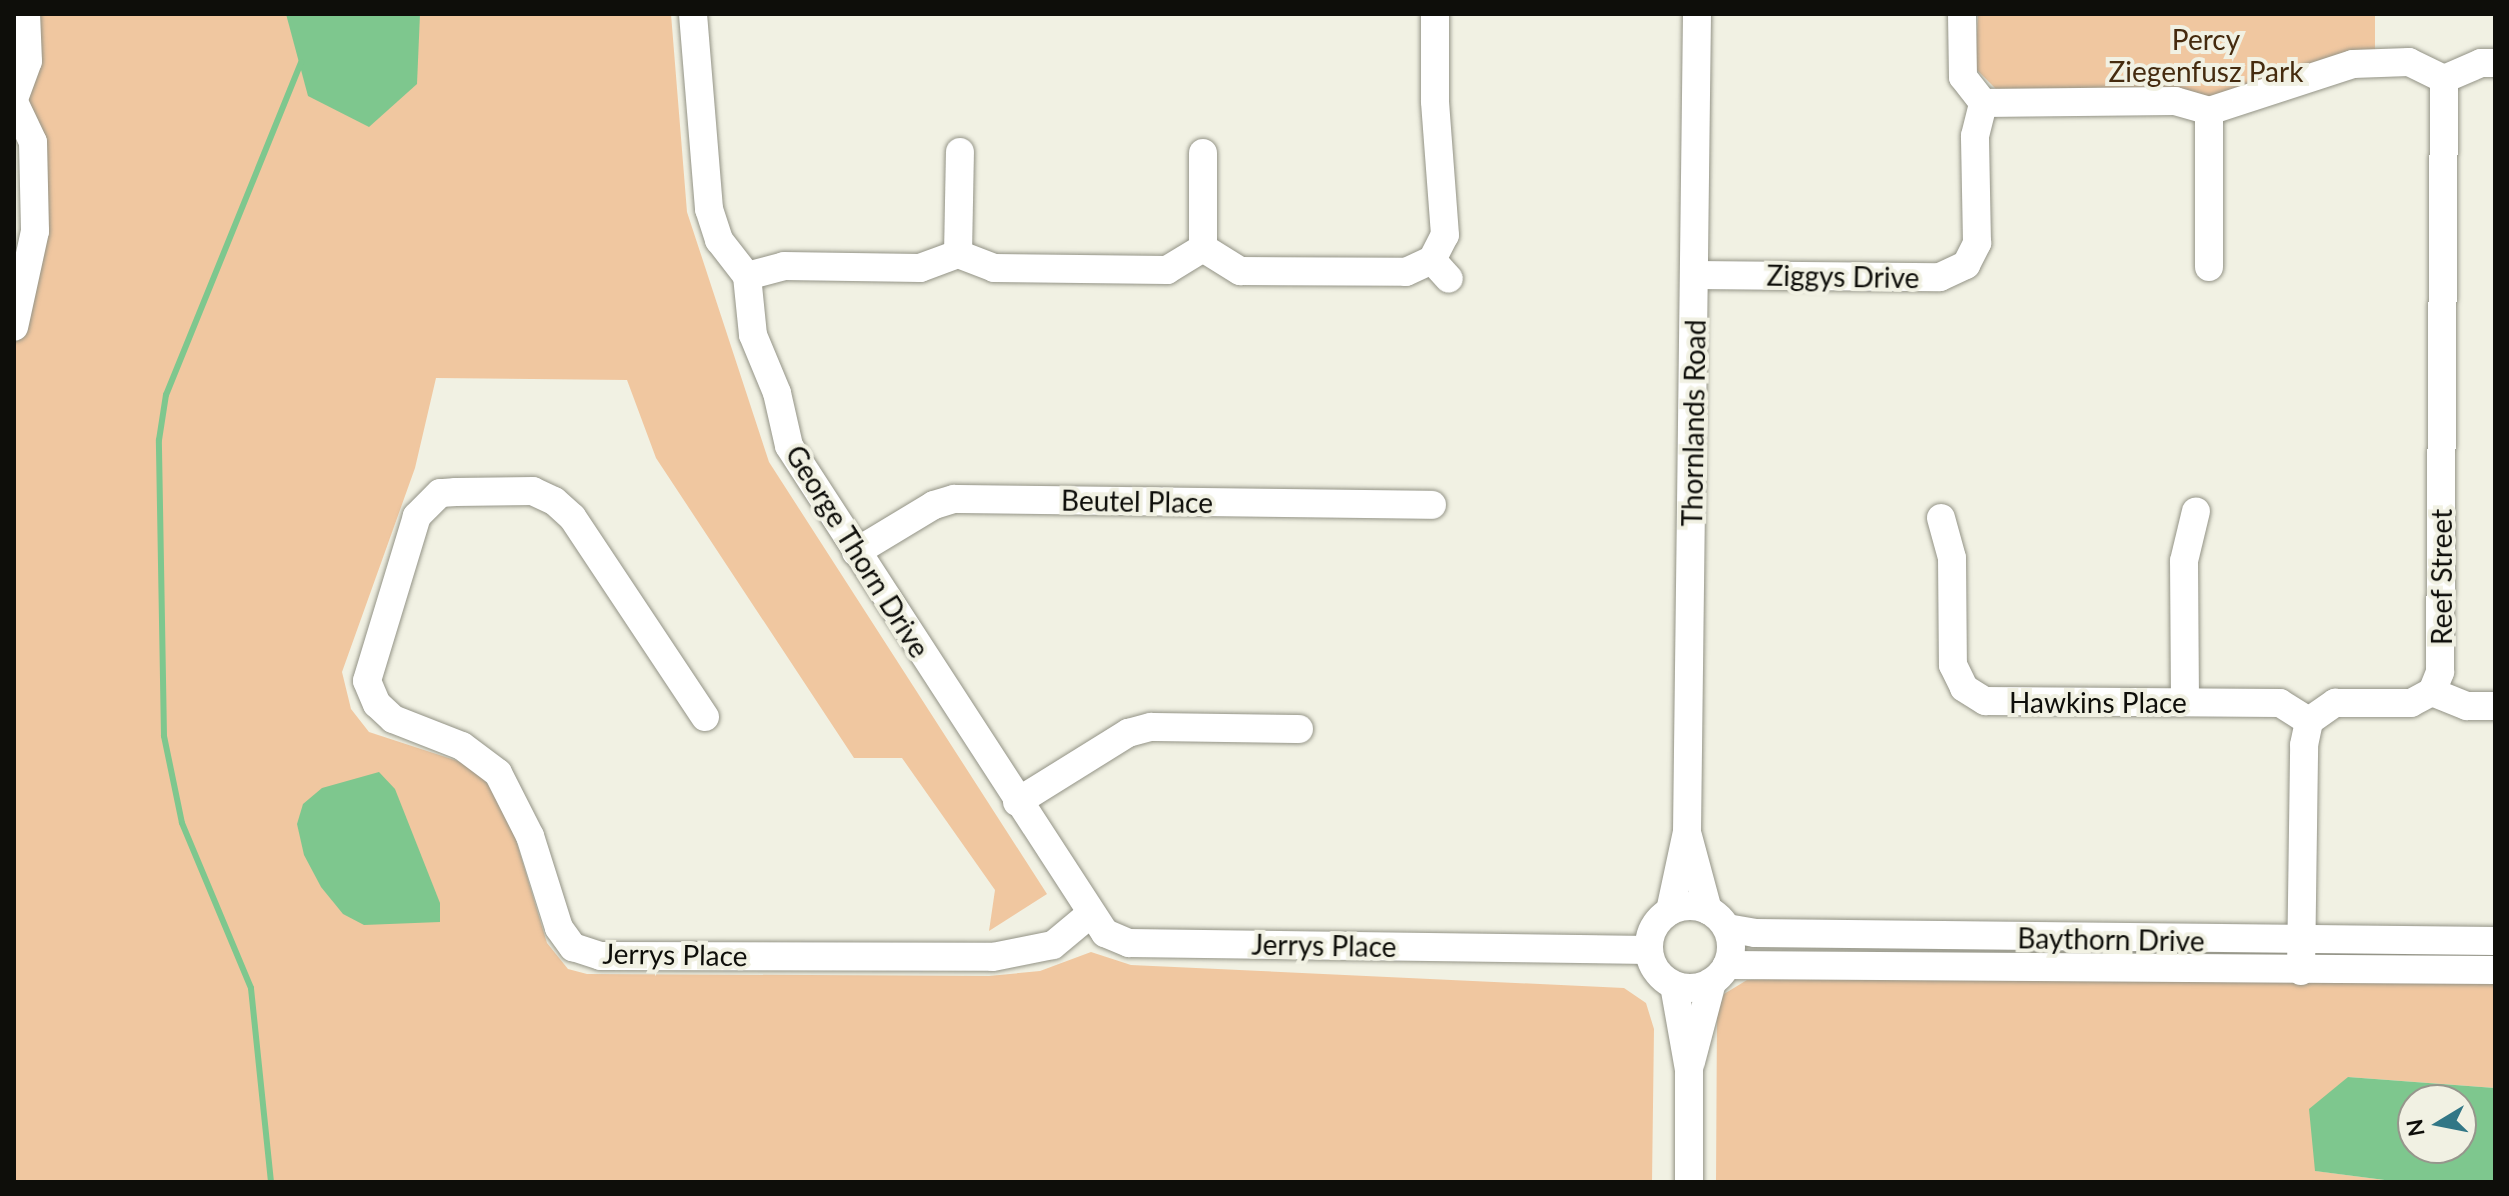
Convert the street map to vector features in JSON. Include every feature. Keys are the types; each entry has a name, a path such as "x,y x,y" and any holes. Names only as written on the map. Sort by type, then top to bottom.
{"street":[{"path":"14,327 35,231 33,142 14,101 28,61 26,14"},
{"path":"693,14 709,209 719,240 747,276 784,266 920,268 958,254 994,268 1167,270 1203,248"},
{"path":"1203,248 1240,271 1440,270 1445,235 1435,101 1435,14"},
{"name":"Thornlands Road","path":"1689,1182 1689,1070 1674,985 1657,971 1649,950 1654,927 1670,911 1687,832 1697,14"},
{"path":"1962,14 1963,77 1983,103 2175,101 2209,111 2353,64 2409,62 2444,79 2481,63 2495,63"},
{"name":"Reef Street","path":"2432,692 2440,672 2444,79"},
{"name":"Ziggys Drive","path":"1695,275 1940,277 1966,265 1977,243 1975,136 1983,103"},
{"path":"2209,111 2209,267"},
{"path":"958,254 960,152"},
{"path":"1203,153 1203,248"},
{"name":"George Thorn Drive","path":"747,276 753,335 777,393 789,446 1089,915"},
{"name":"Jerrys Place","path":"705,717 572,517 554,501 533,491 440,493 417,516 367,681 377,704 393,719 462,746 498,773 530,836 559,928 573,947 601,956 993,957 1053,945 1089,915 1105,933 1129,943 1649,950"},
{"name":"Beutel Place","path":"856,552 934,505 954,499 1432,505"},
{"path":"2185,702 2184,561 2196,511"},
{"name":"Hawkins Place","path":"1941,518 1952,558 1953,665 1964,688 1985,701 2280,703 2309,721"},
{"path":"2301,971 2304,745 2309,721 2335,703 2411,703 2432,692 2467,706 2495,706"},
{"path":"1017,802 1128,733 1151,727 1299,729"},
{"name":"Thornlands Road","path":"1687,832 1731,953 1720,974 1689,1070"},
{"path":"1670,911 1717,919"},
{"name":"Baythorn Drive","path":"1717,919 1755,933 2495,941"},
{"name":"Baythorn Drive","path":"1720,974 2495,970"},
{"path":"1674,985 1700,988 1720,974"}],"green space":[{"path":"26,14 671,14 687,212 769,462 1047,894 989,931 995,890 902,758 854,758 656,458 627,380 436,378 415,468 342,672 351,709 369,732 470,765 495,792 515,837 547,943 568,969 587,974 989,976 1040,971 1091,952 1131,965 1624,988 1646,1003 1654,1029 1652,1182 14,1182 14,327 28,277 18,115"},
{"name":"Percy Ziegenfusz Park","path":"1978,14 2375,14 2375,62 2206,98 2166,87 1997,90 1975,68"},
{"path":"1797,977 2495,983 2495,1088 2477,1087 2477,1084 2348,1077 2316,1171 2400,1182 1716,1182 1717,1013 1724,994 1747,980"}],"shaded area":[{"path":"286,14 420,14 417,84 369,127 308,96"},
{"path":"379,772 395,789 440,903 440,922 364,925 343,914 321,887 304,855 297,824 303,804 322,788"},
{"path":"2348,1077 2442,1084 2397,1084 2397,1164 2477,1164 2477,1087 2495,1088 2495,1182 2400,1182 2315,1171 2309,1109"}],"waterway":[{"path":"271,1182 251,988 182,823 164,736 159,440 166,395 301,62"}]}
